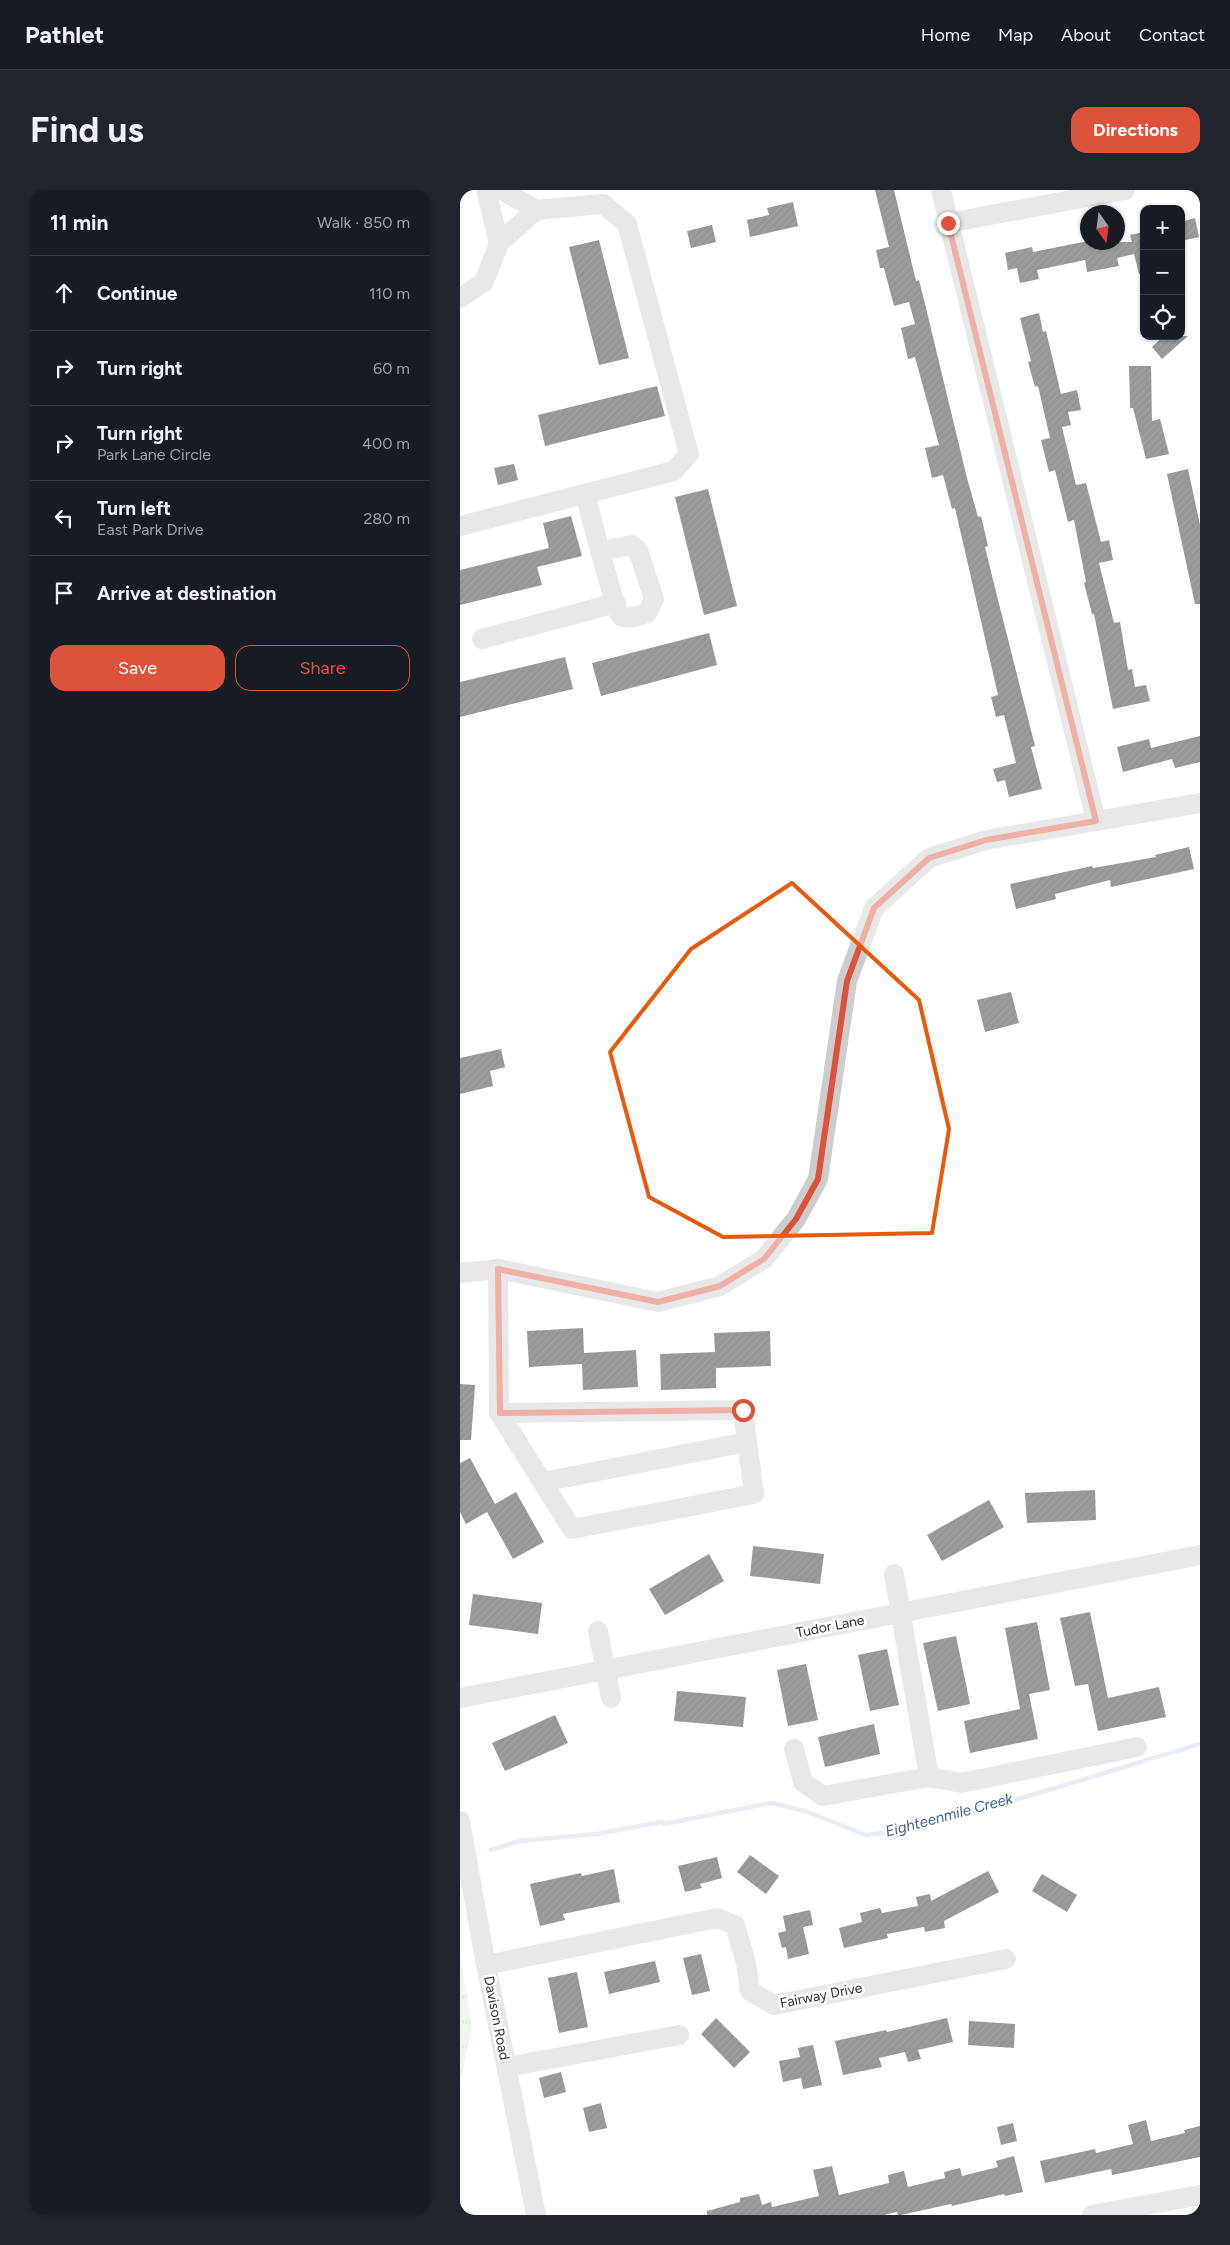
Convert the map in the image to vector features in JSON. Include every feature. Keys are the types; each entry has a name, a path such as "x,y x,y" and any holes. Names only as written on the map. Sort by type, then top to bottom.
{"street":[{"path":"486,190 499,243"},
{"path":"460,526 674,471 689,454 627,224 603,204 536,210 502,190"},
{"path":"941,190 1096,821"},
{"path":"948,223 1126,190"},
{"path":"460,298 484,282 499,243 536,210"},
{"path":"585,494 618,612 628,618 647,612 652,607 654,599 641,553 632,545 601,551"},
{"path":"482,640 616,604"},
{"path":"460,1273 498,1269 658,1302 720,1286 764,1259 796,1219 818,1179 847,981 874,908 929,858 986,840 1200,803"},
{"path":"498,1269 500,1413 572,1529 754,1494 743,1410 500,1413"},
{"path":"542,1482 747,1442"},
{"name":"Tudor Lane","path":"460,1698 1200,1555"},
{"path":"894,1574 929,1777"},
{"path":"598,1631 611,1698"},
{"path":"794,1749 803,1782 823,1796 929,1777 961,1783 1137,1747"},
{"name":"Davison Road","path":"460,1821 486,1965 536,2215"},
{"name":"Fairway Drive","path":"486,1965 717,1918 735,1926 746,1963 750,1991 774,2005 1006,1959"},
{"path":"507,2067 679,2035"},
{"path":"1092,2215 1200,2195"}],"highlighted area":[{"path":"792,883 919,1000 949,1129 932,1233 723,1237 649,1197 610,1052 691,949"}],"green space":[{"path":"460,1954 472,2027 460,2085"}],"building":[{"path":"875,190 894,190 916,281 919,280 967,478 978,517 981,516 988,546 985,547 1035,746 1031,747 1042,789 1009,797 1005,780 997,782 993,769 1016,763 1004,715 996,717 991,697 998,695 955,508 952,509 943,475 932,478 925,448 939,445 915,357 908,359 901,328 915,324 909,302 894,306 884,268 880,268 876,250 889,247"},
{"path":"793,202 798,226 750,237 747,220 769,215 767,208"},
{"path":"1195,218 1199,237 1185,240 1185,221"},
{"path":"712,225 716,242 691,248 687,231"},
{"path":"1140,233 1140,274 1134,254 1117,258 1119,266 1087,272 1085,260 1037,270 1039,279 1020,283 1017,268 1008,270 1005,253 1032,247 1033,252 1080,243 1080,250 1125,250 1125,242 1132,242 1130,235"},
{"path":"599,240 629,358 599,365 569,247"},
{"path":"1039,313 1043,332 1046,331 1061,394 1077,390 1081,410 1068,412 1071,425 1062,427 1076,485 1086,483 1101,542 1109,540 1113,560 1099,563 1114,623 1120,622 1128,670 1132,669 1135,687 1146,685 1150,701 1113,709 1094,614 1092,614 1084,583 1086,582 1074,520 1068,522 1055,470 1049,472 1041,440 1050,438 1038,386 1035,387 1028,362 1031,361 1020,318"},
{"path":"1160,340 1183,340 1162,359 1152,347"},
{"path":"1129,366 1151,366 1152,421 1160,419 1169,454 1146,459 1133,408 1130,408"},
{"path":"657,386 665,416 545,446 538,415"},
{"path":"514,464 518,480 498,485 494,468"},
{"path":"1188,469 1200,525 1200,604 1195,604 1167,474"},
{"path":"708,489 737,606 704,615 675,497"},
{"path":"571,516 582,556 537,567 542,585 460,605 460,570 549,548 543,523"},
{"path":"709,633 717,665 601,696 592,663"},
{"path":"565,657 573,689 460,717 460,682"},
{"path":"1200,736 1200,762 1175,768 1172,759 1123,772 1117,747 1149,739 1151,748"},
{"path":"1189,847 1194,869 1111,887 1110,880 1055,894 1056,899 1016,909 1010,884 1092,866 1093,868 1156,857 1155,855"},
{"path":"1011,992 1019,1023 985,1032 977,1000"},
{"path":"501,1049 505,1067 490,1071 493,1086 460,1094 460,1058"},
{"path":"583,1328 584,1353 636,1350 638,1387 583,1390 582,1364 529,1367 527,1331"},
{"path":"770,1331 771,1366 716,1368 716,1388 661,1390 660,1354 715,1352 714,1333"},
{"path":"460,1384 475,1385 471,1440 460,1440"},
{"path":"470,1458 495,1504 516,1492 544,1542 513,1559 487,1512 466,1524 460,1512 460,1463"},
{"path":"1095,1490 1096,1520 1027,1523 1025,1493"},
{"path":"989,1500 1004,1527 942,1561 927,1535"},
{"path":"753,1546 824,1554 820,1584 750,1576"},
{"path":"709,1554 724,1581 665,1615 649,1589"},
{"path":"473,1594 542,1603 538,1634 469,1625"},
{"path":"1090,1612 1108,1698 1159,1687 1166,1717 1098,1731 1088,1684 1075,1686 1060,1618"},
{"path":"1037,1622 1050,1690 1029,1694 1038,1739 970,1753 964,1721 1020,1709 1005,1628"},
{"path":"956,1636 970,1704 938,1711 923,1643"},
{"path":"887,1649 899,1705 870,1711 858,1655"},
{"path":"806,1664 818,1720 788,1726 777,1670"},
{"path":"677,1691 746,1697 743,1727 674,1721"},
{"path":"555,1715 568,1743 505,1771 492,1743"},
{"path":"874,1724 880,1754 825,1767 818,1737"},
{"path":"750,1855 779,1876 766,1894 737,1872"},
{"path":"717,1857 722,1878 700,1884 702,1888 685,1892 678,1866"},
{"path":"614,1869 620,1902 563,1914 565,1920 540,1926 530,1884 581,1873 582,1876"},
{"path":"988,1871 999,1892 944,1921 945,1928 925,1932 924,1927 887,1934 888,1938 844,1948 839,1928 862,1922 860,1913 880,1908 882,1913 918,1906 916,1897 930,1894 931,1901"},
{"path":"1042,1874 1077,1895 1067,1912 1032,1891"},
{"path":"810,1910 813,1925 803,1927 809,1954 788,1959 786,1947 782,1948 778,1933 786,1931 783,1916"},
{"path":"701,1954 710,1991 692,1995 683,1958"},
{"path":"655,1961 660,1982 609,1994 604,1972"},
{"path":"577,1972 588,2027 559,2033 548,1978"},
{"path":"716,2018 750,2052 734,2068 701,2034"},
{"path":"947,2018 953,2042 918,2050 921,2059 908,2062 905,2052 879,2058 882,2067 843,2075 835,2041 886,2030 887,2032"},
{"path":"969,2021 1015,2024 1014,2048 968,2045"},
{"path":"813,2045 822,2085 803,2089 801,2078 783,2082 779,2061 800,2057 798,2048"},
{"path":"561,2072 566,2092 544,2098 539,2078"},
{"path":"601,2103 607,2128 589,2132 583,2108"},
{"path":"1146,2120 1151,2141 1185,2133 1184,2130 1200,2126 1200,2157 1112,2175 1111,2169 1045,2183 1040,2161 1095,2149 1096,2153 1133,2144 1128,2125"},
{"path":"1013,2123 1017,2141 1001,2145 997,2127"},
{"path":"1014,2156 1023,2192 1005,2196 1004,2194 901,2215 898,2215 897,2212 884,2215 707,2215 707,2211 740,2202 740,2198 759,2194 762,2205 771,2202 772,2207 819,2196 813,2170 832,2166 839,2195 889,2183 888,2175 904,2171 908,2187 945,2178 944,2172 960,2168 962,2176 998,2167 996,2161"}],"waterway":[{"name":"Eighteenmile Creek","path":"491,1850 519,1841 597,1834 661,1822 664,1824 771,1803 805,1811 866,1835 906,1830 1032,1795 1200,1744"}],"route":[{"path":"743,1410 500,1413 498,1269 658,1302 720,1286 764,1259 796,1219 818,1179 847,981 874,908 929,858 986,840 1096,821 948,223"}]}
